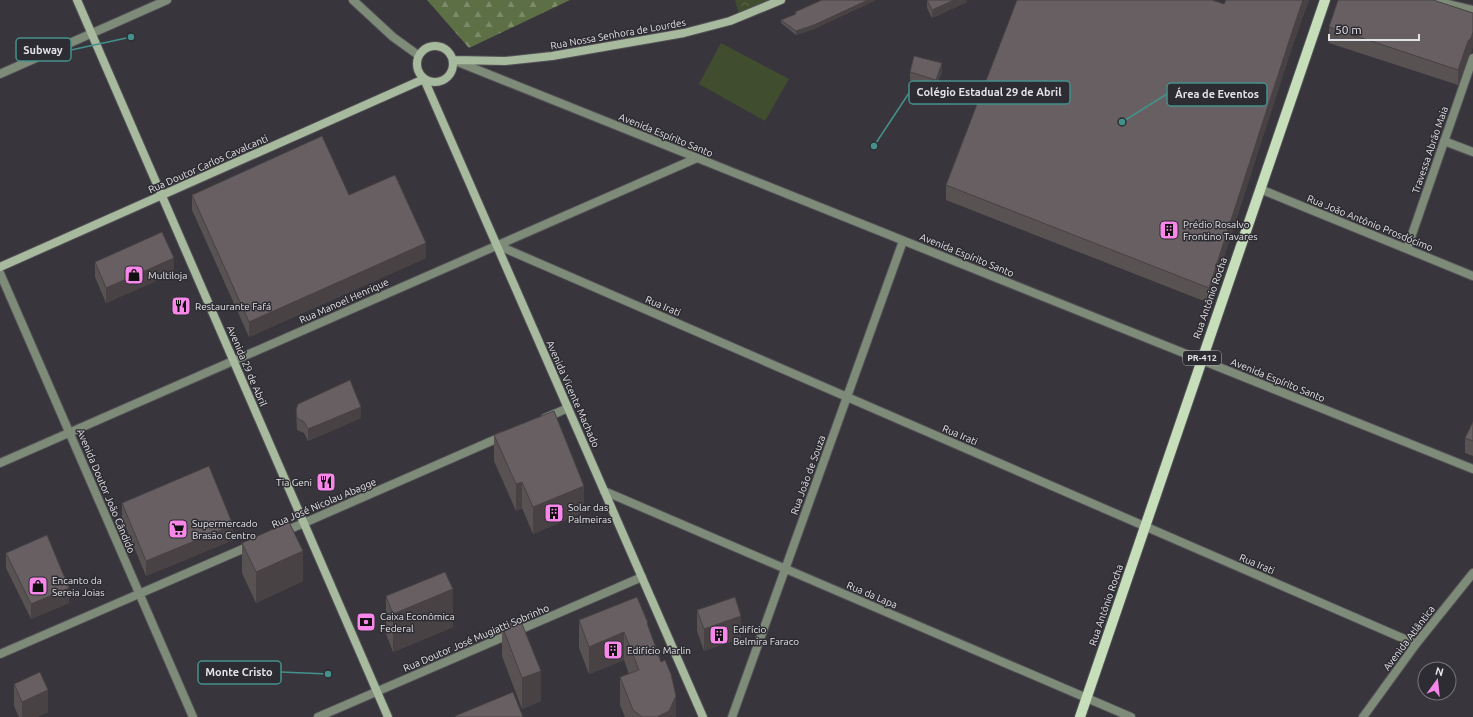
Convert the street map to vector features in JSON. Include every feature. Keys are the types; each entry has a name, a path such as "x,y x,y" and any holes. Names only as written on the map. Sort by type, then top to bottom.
{"main road":[{"name":"Avenida 29 de Abril","path":"78,0 388,717"},
{"name":"Rua Nossa Senhora de Lourdes","path":"453,60 505,61 552,56 684,33 730,21 781,0"},
{"name":"Rua Antônio Rocha","path":"1080,717 1324,0"},
{"path":"437,45 447,50 453,60 453,66 447,77 436,82 424,79 417,70 416,65 418,55 426,47 437,45"},
{"name":"Rua Doutor Carlos Cavalcanti","path":"0,267 424,79"},
{"name":"Avenida Vicente Machado","path":"424,79 703,717"}],"street":[{"path":"0,74 167,0"},
{"path":"353,0 393,38 418,55"},
{"path":"1431,0 1473,10"},
{"name":"Travessa Abrão Maia","path":"1407,249 1473,58"},
{"name":"Avenida Espírito Santo","path":"453,60 1473,469"},
{"path":"1444,141 1473,152"},
{"name":"Rua Manoel Henrique","path":"0,463 697,158"},
{"name":"Rua João Antônio Prosdócimo","path":"1260,190 1473,276"},
{"name":"Rua João de Souza","path":"732,717 903,241"},
{"name":"Rua Irati","path":"497,245 1416,644"},
{"name":"Avenida Doutor João Cândido","path":"0,274 193,717"},
{"path":"539,421 568,408"},
{"name":"Rua José Nicolau Abagge","path":"275,535 509,433"},
{"name":"Rua da Lapa","path":"604,491 1131,717"},
{"path":"0,654 261,541"},
{"name":"Avenida Atlântica","path":"1363,717 1416,644 1473,573"},
{"name":"Rua Doutor José Mugiatti Sobrinho","path":"318,717 642,577"}],"green space":[{"path":"427,0 570,0 469,48"},
{"path":"735,0 772,0 740,17"},
{"path":"721,43 789,79 765,121 699,84"}],"building":[{"path":"822,0 868,0 814,25 796,31 781,20"},
{"path":"927,0 954,0 932,10"},
{"path":"1017,0 1212,0 1224,4 1226,0 1303,0 1209,288 946,185"},
{"path":"1338,0 1433,0 1473,13 1473,32 1468,41 1458,70 1329,27"},
{"path":"914,56 942,63 936,80 910,72"},
{"path":"322,136 349,195 395,175 426,243 249,322 192,195"},
{"path":"162,232 174,258 106,288 95,262"},
{"path":"350,380 361,407 308,429 304,422 297,418 296,410 298,404"},
{"path":"554,411 584,486 533,507 522,482 516,484 494,435"},
{"path":"1473,422 1473,441 1465,438"},
{"name":"Supermercado Brasão Centro","path":"209,466 233,525 146,561 122,503"},
{"path":"289,522 303,551 256,572 242,543"},
{"name":"Encanto da Sereia Joias","path":"47,535 69,588 31,604 6,553"},
{"path":"445,572 453,589 393,614 386,596"},
{"path":"637,597 648,623 661,662 665,660 671,674 676,696 669,711 657,717 642,717 633,710 620,677 639,670 624,632 589,647 579,620"},
{"path":"735,597 741,616 704,629 697,610"},
{"path":"520,619 541,671 522,678 502,626"},
{"path":"40,672 48,690 22,702 14,684"},
{"path":"513,692 523,717 455,716"}],"place":[{"name":"Subway","path":"131,37"},
{"name":"Área de Eventos","path":"1122,122"},
{"name":"Colégio Estadual 29 de Abril","path":"874,146"},
{"name":"Prédio Rosalvo Frontino Tavares","path":"1169,230"},
{"name":"Multiloja","path":"134,275"},
{"name":"Restaurante Fafá","path":"181,306"},
{"name":"Tia Geni","path":"326,482"},
{"name":"Solar das Palmeiras","path":"554,513"},
{"name":"Supermercado Brasão Centro","path":"178,529"},
{"name":"Encanto da Sereia Joias","path":"38,586"},
{"name":"Caixa Econômica Federal","path":"366,622"},
{"name":"Edifício Belmira Faraco","path":"719,635"},
{"name":"Edifício Marlin","path":"613,650"},
{"name":"Monte Cristo","path":"328,674"}]}
